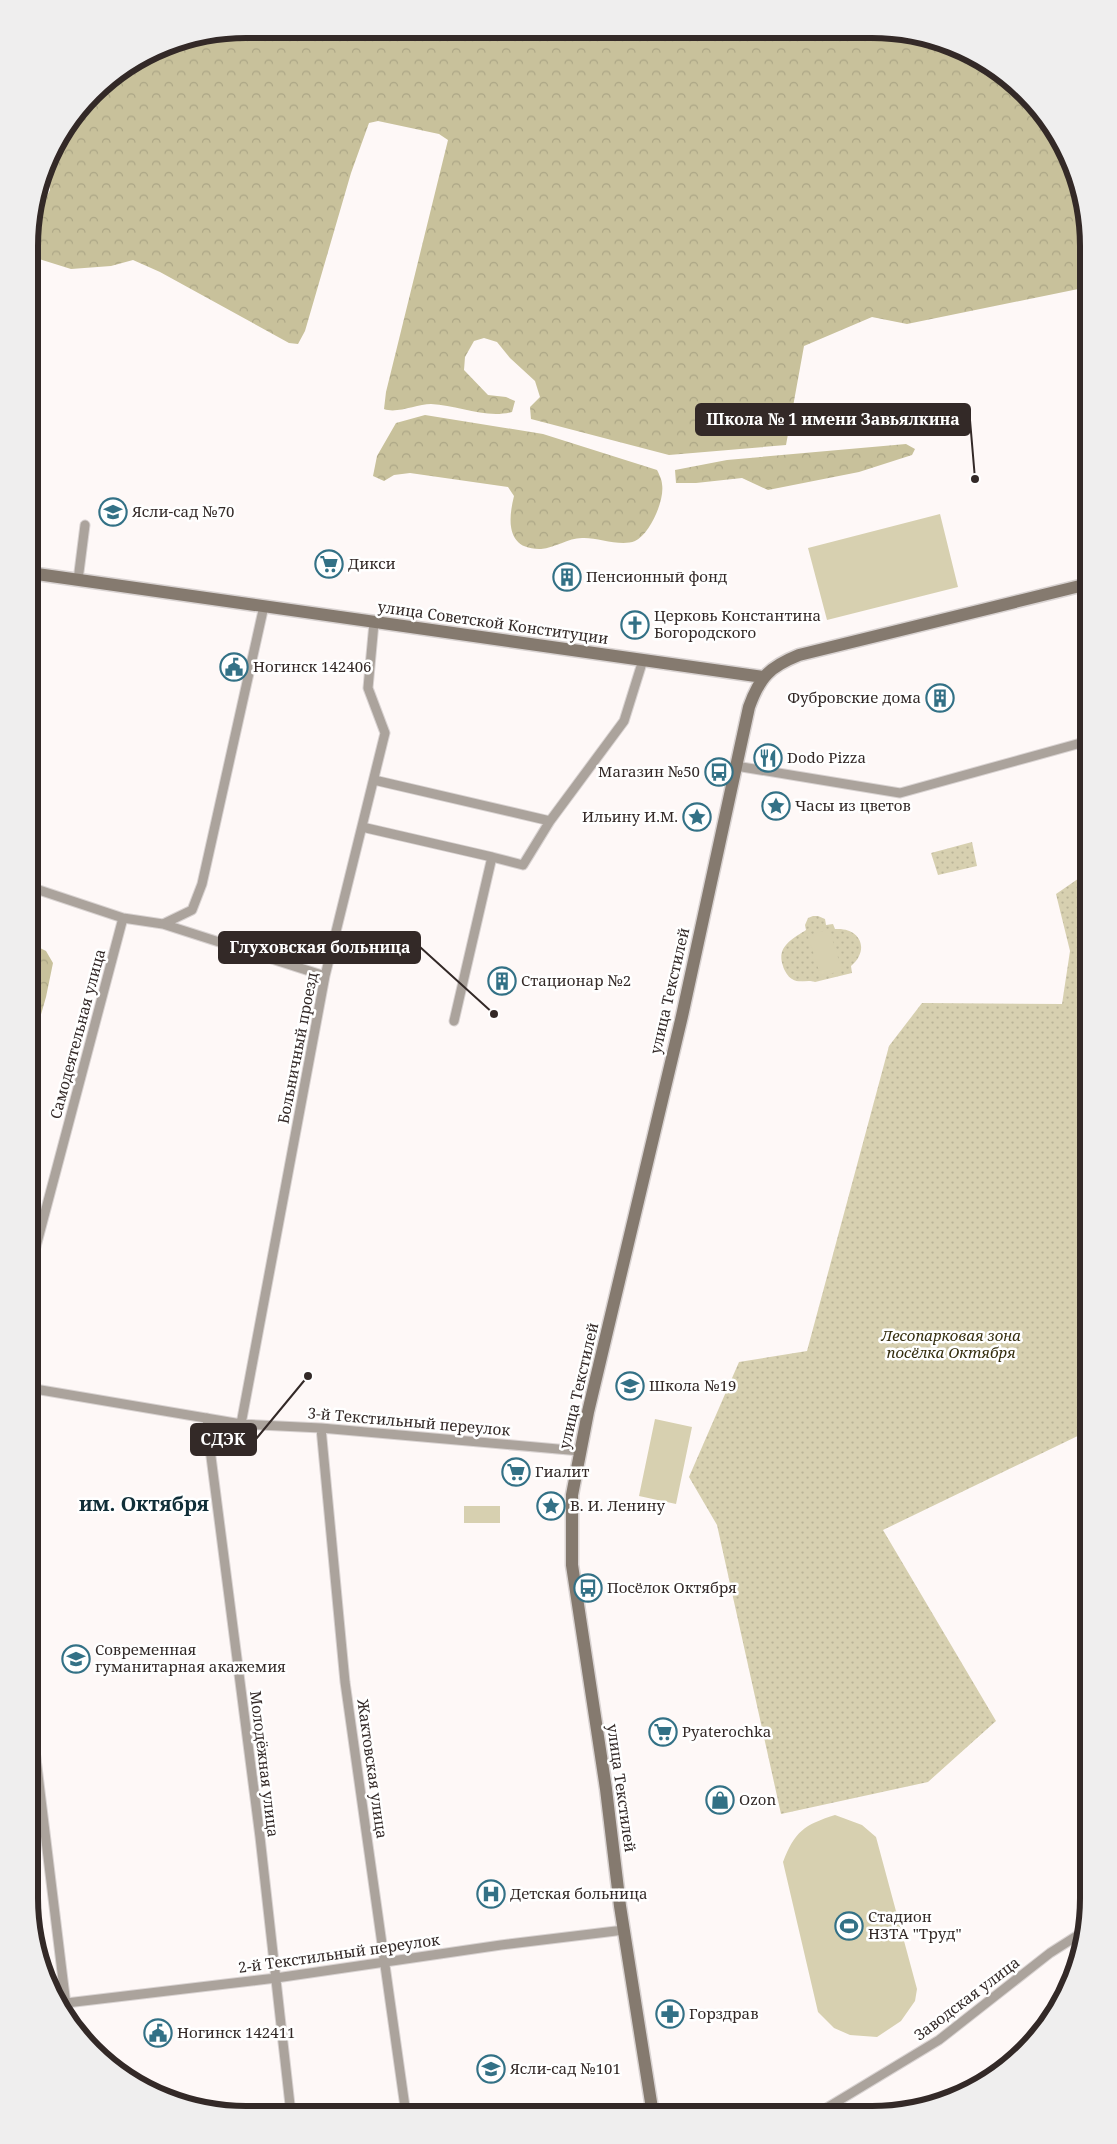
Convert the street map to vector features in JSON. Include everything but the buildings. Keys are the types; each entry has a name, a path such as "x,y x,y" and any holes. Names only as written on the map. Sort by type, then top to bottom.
{"street":[{"path":"78,580 85,525"},
{"name":"улица Советской Конституции","path":"38,574 763,677"},
{"path":"763,677 776,665 800,655 1080,586"},
{"path":"162,924 192,910 202,884 264,606"},
{"name":"Больничный проезд","path":"241,1424 325,976 385,733 368,688 374,623"},
{"path":"362,827 523,865 550,821 624,721 643,660"},
{"name":"улица Текстилей","path":"652,2106 624,1930 606,1789 572,1565 572,1495 580,1451 682,1016 749,707 763,677"},
{"path":"736,766 900,793 1080,743"},
{"path":"374,780 550,821"},
{"path":"454,1021 492,857"},
{"path":"38,890 123,918 162,924 325,976"},
{"name":"Самодеятельная улица","path":"38,1239 123,918"},
{"name":"3-й Текстильный переулок","path":"38,1390 241,1424 321,1428 580,1451"},
{"name":"Молодёжная улица","path":"208,1418 210,1449 260,1837 290,2106"},
{"name":"Жактовская улица","path":"321,1428 345,1682 405,2106"},
{"path":"38,1784 61,1994"},
{"name":"2-й Текстильный переулок","path":"66,2004 276,1978 510,1943 624,1930"},
{"name":"Заводская улица","path":"830,2106 939,2040 1050,1954 1075,1937"}],"green space":[{"path":"219,39 898,39 951,53 975,65 1009,89 1028,108 1052,142 1064,166 1072,192 1078,219 1080,289 907,324 872,317 804,346 786,445 669,455 531,419 530,407 540,397 535,381 510,358 497,342 484,338 474,341 465,357 464,370 488,395 506,397 515,401 512,412 492,414 431,404 401,410 384,409 386,392 448,140 439,134 378,121 369,123 351,173 305,331 298,344 289,343 160,272 133,260 111,266 71,269 39,259 39,219 42,205 50,190 49,180 53,166 65,142 89,108 108,89 142,65 166,53"},
{"path":"425,415 543,434 657,470 662,481 659,507 651,524 641,537 629,543 582,538 541,549 521,545 515,539 512,532 511,515 514,496 508,487 410,473 394,475 384,481 373,476 377,456 396,423"},
{"path":"906,444 915,449 912,455 859,472 768,490 742,478 696,483 676,483 675,470 727,460"},
{"path":"940,514 958,587 827,620 808,548"},
{"path":"972,842 977,866 938,875 931,853"},
{"name":"Лесопарковая зона посёлка Октября","path":"1080,878 1080,1435 883,1530 996,1721 928,1782 781,1814 717,1525 689,1477 739,1362 807,1351 889,1046 922,1003 1062,1004 1070,951 1056,894"},
{"path":"813,916 825,919 826,925 833,924 835,929 844,929 851,932 860,941 860,953 857,960 851,966 852,973 815,982 795,980 786,973 781,959 784,949 791,940 806,930 805,925 808,918"},
{"path":"829,929 842,970 821,977 808,936"},
{"path":"38,947 46,951 53,963 38,1025"},
{"path":"38,1163 40,1166 38,1184"},
{"path":"655,1419 692,1427 676,1504 639,1496"},
{"path":"464,1506 500,1506 500,1523 464,1523"},
{"name":"Стадион НЗТА \"Труд\"","path":"835,1815 862,1825 876,1837 917,1989 915,2001 901,2021 877,2037 850,2035 834,2028 818,2012 783,1862 787,1851 802,1831 815,1822"}],"place":[{"name":"Школа № 1 имени Завьялкина","path":"975,479"},
{"name":"Ясли-сад №70","path":"113,512"},
{"name":"Дикси","path":"329,564"},
{"name":"Пенсионный фонд","path":"567,577"},
{"name":"Церковь Константина Богородского","path":"635,625"},
{"name":"Ногинск 142406","path":"234,667"},
{"name":"Фубровские дома","path":"940,698"},
{"name":"Dodo Pizza","path":"768,758"},
{"name":"Магазин №50","path":"719,772"},
{"name":"Часы из цветов","path":"776,806"},
{"name":"Ильину И.М.","path":"697,817"},
{"name":"Стационар №2","path":"502,981"},
{"name":"Глуховская больница","path":"494,1014"},
{"name":"СДЭК","path":"308,1376"},
{"name":"Школа №19","path":"630,1386"},
{"name":"Гиалит","path":"516,1472"},
{"name":"В. И. Ленину","path":"551,1506"},
{"name":"Посёлок Октября","path":"588,1588"},
{"name":"Современная гуманитарная акажемия","path":"76,1659"},
{"name":"Pyaterochka","path":"663,1732"},
{"name":"Ozon","path":"720,1800"},
{"name":"Детская больница","path":"491,1894"},
{"name":"Стадион НЗТА \"Труд\"","path":"849,1926"},
{"name":"Горздрав","path":"670,2014"},
{"name":"Ногинск 142411","path":"158,2033"},
{"name":"Ясли-сад №101","path":"491,2069"}],"district":[{"name":"им. Октября","path":"144,1504"}]}
